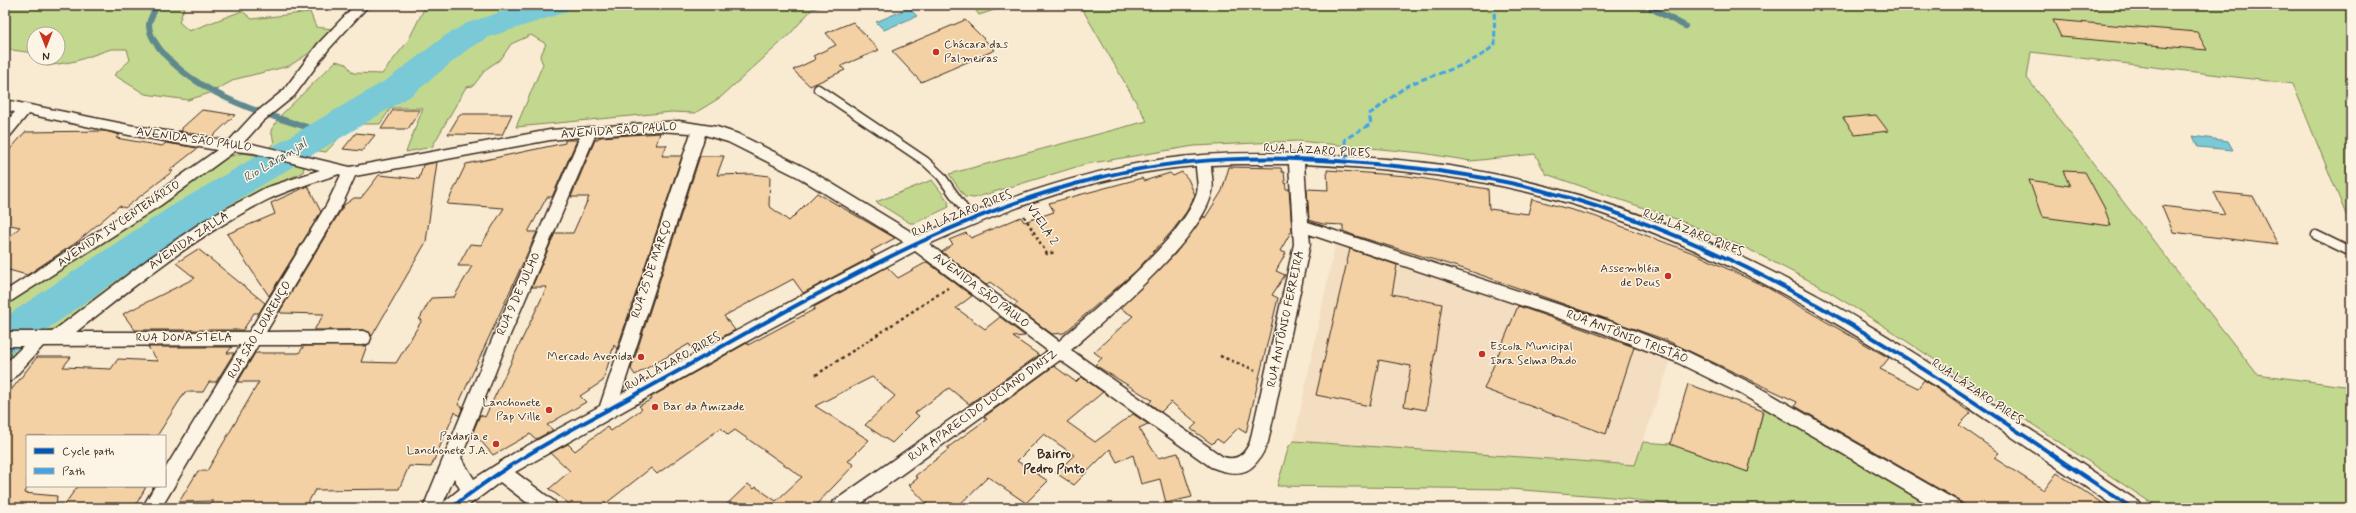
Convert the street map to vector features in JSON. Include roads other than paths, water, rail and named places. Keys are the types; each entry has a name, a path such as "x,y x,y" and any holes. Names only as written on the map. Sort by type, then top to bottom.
{"street":[{"name":"AVENIDA IV CENTENÁRIO","path":"5,299 156,201 232,146 258,118 275,106 299,82 323,47 362,5"},
{"name":"AVENIDA SÃO PAULO","path":"5,106 129,130 265,151 343,171 532,138 590,131 657,126 700,128 733,138 845,196 916,242 1060,351 1217,462 1226,466 1236,466"},
{"path":"5,132 25,109"},
{"name":"RUA 25 DE MARÇO","path":"607,410 700,128"},
{"name":"RUA 9 DE JULHO","path":"432,508 502,335 590,131"},
{"name":"RUA LÁZARO PIRES","path":"451,508 471,491 500,471 607,410 916,242 971,219 1016,202 1124,172 1203,160 1296,158 1384,165 1482,177 1600,208 1685,238 1777,281 1876,338 2132,508"},
{"name":"RUA ANTÔNIO FERREIRA","path":"1236,466 1250,460 1259,442 1302,244 1296,158"},
{"name":"RUA APARECIDO LUCIANO DINIZ","path":"840,508 1060,351 1142,276 1192,220 1205,191 1203,160"},
{"name":"RUA SÃO LOURENÇO","path":"166,484 334,205 343,171"},
{"name":"AVENIDA ZALLA","path":"57,338 148,269 218,220 263,196 343,171"},
{"name":"RUA ANTÔNIO TRISTÃO","path":"1301,225 1609,328 1680,356 1747,389 1952,508"},
{"name":"RUA DONA STELA","path":"13,339 363,338"},
{"path":"5,376 39,339"},
{"path":"452,458 471,491"},
{"path":"500,471 548,508"},
{"name":"RUA SÃO LOURENÇO","path":"151,508 164,487"}],"lane":[{"path":"818,89 926,161 941,176 971,219"},
{"path":"2316,235 2351,252"}],"water":[{"path":"909,8 917,16 884,30 876,22"},
{"path":"2193,136 2228,141 2233,150 2198,147"}],"waterway":[{"path":"157,5 149,23 150,32 160,49 175,65 193,79 213,92 235,102 281,119 324,132"},
{"name":"Rio Laranjal","path":"5,338 183,216 276,159 307,143 400,87 457,42 478,30 555,5"},
{"path":"1645,5 1685,26"}],"place":[{"name":"Chácara das Palmeiras","path":"936,52"},
{"name":"Assembléia de Deus","path":"1668,276"},
{"name":"Escola Municipal Iara Selma Bado","path":"1482,354"},
{"name":"Mercado Avenida","path":"641,357"},
{"name":"Bar da Amizade","path":"655,407"},
{"name":"Lanchonete Pap Ville","path":"549,410"},
{"name":"Padaria e Lanchonete J.A.","path":"496,444"}],"district":[{"name":"Bairro Pedro Pinto","path":"1054,462"}]}
